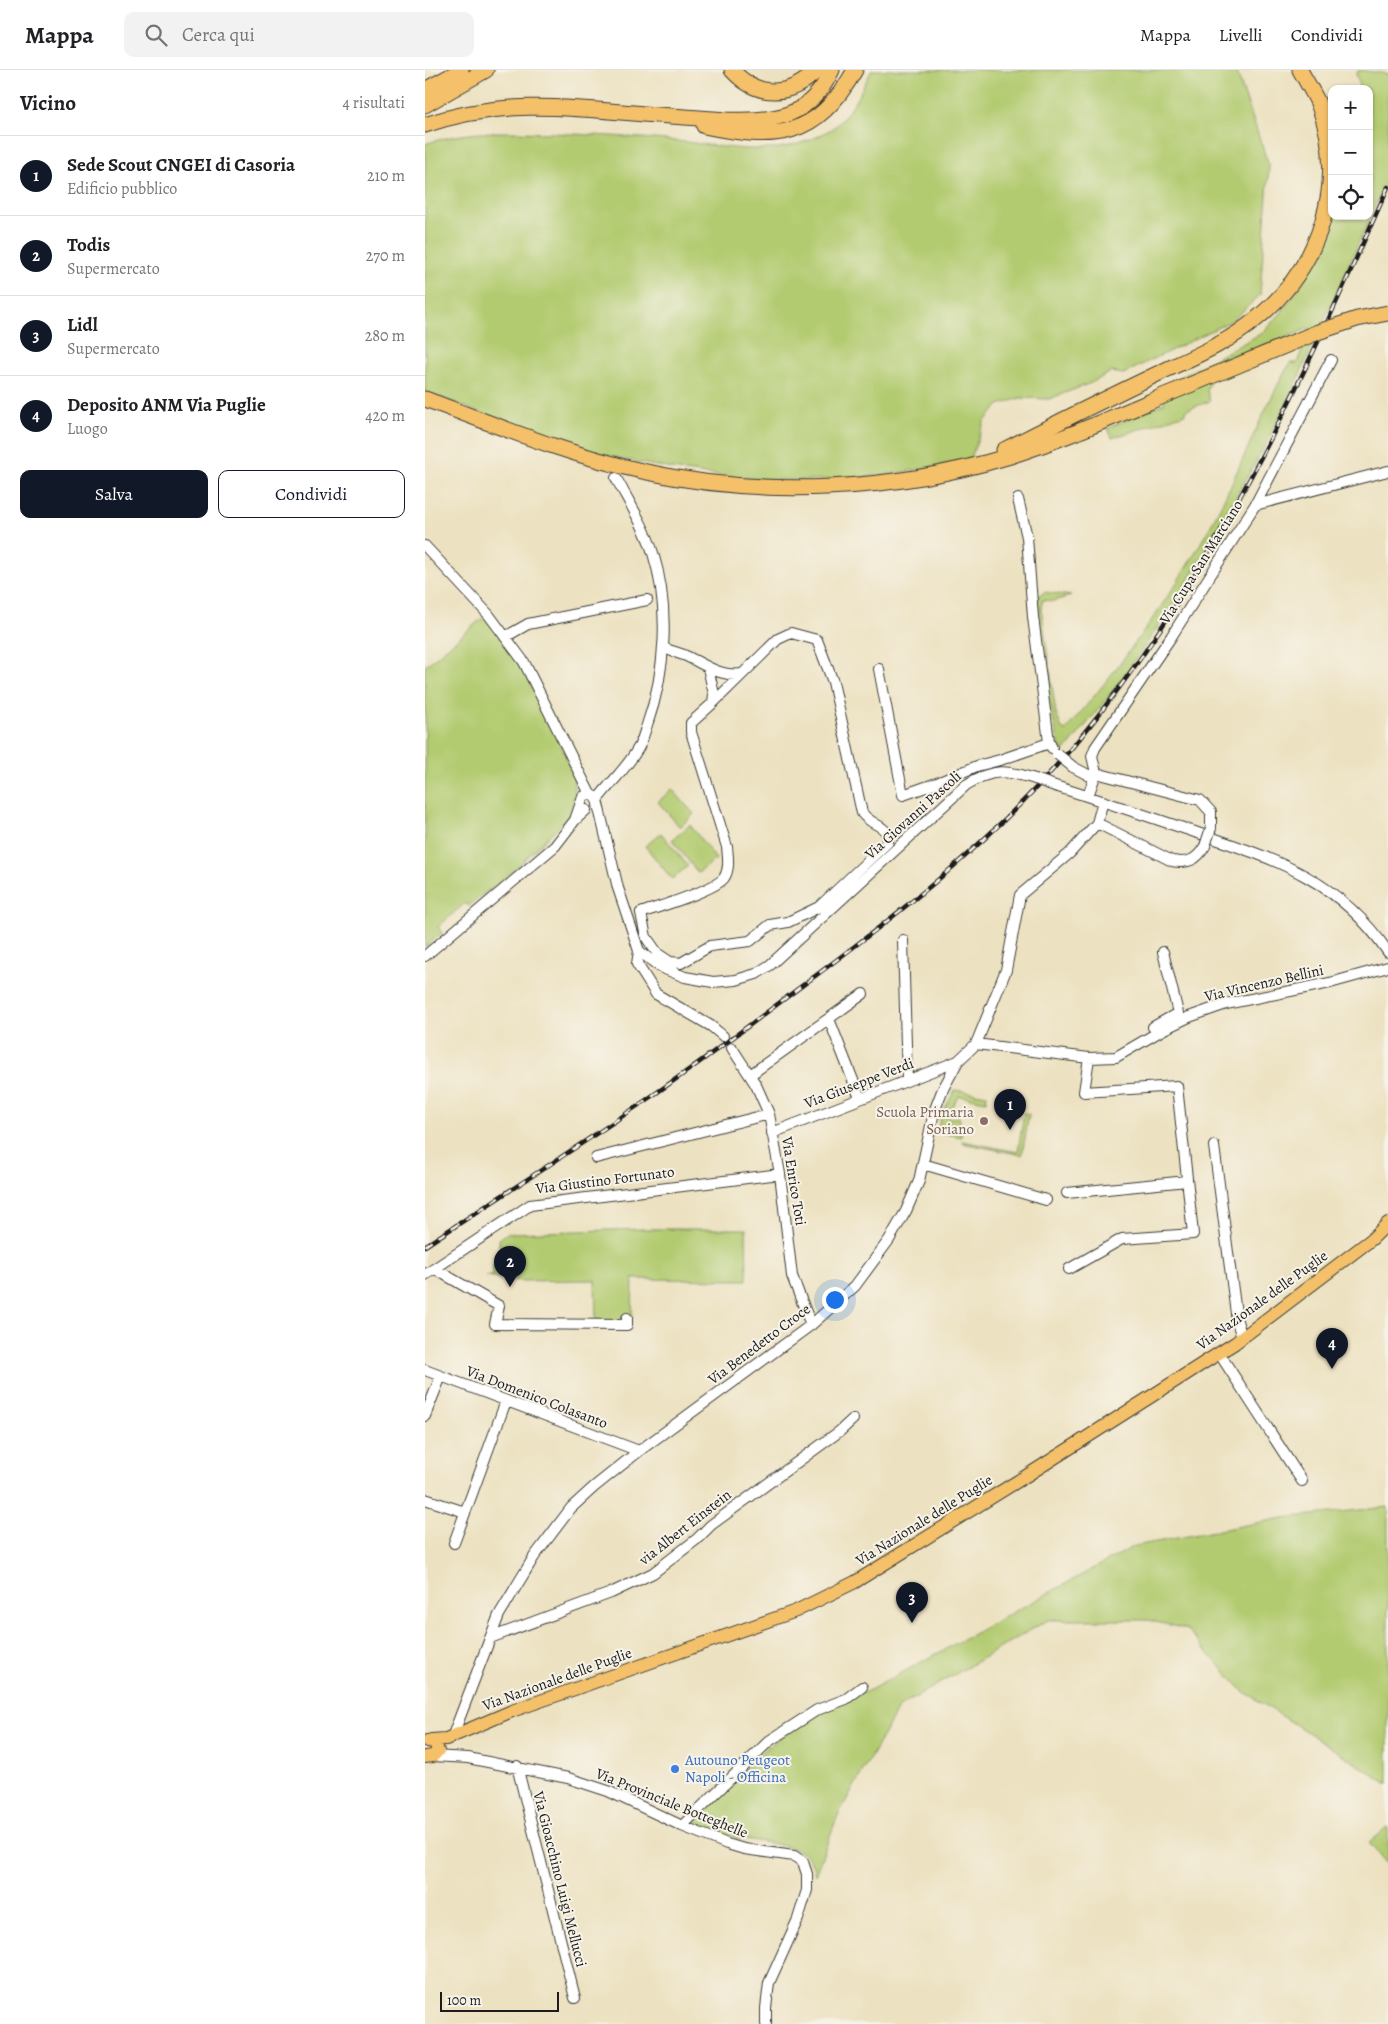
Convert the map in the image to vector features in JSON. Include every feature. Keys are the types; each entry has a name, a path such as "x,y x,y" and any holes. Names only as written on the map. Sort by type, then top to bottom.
{"highway":[{"path":"425,90 461,70"},
{"path":"425,105 486,70"},
{"path":"732,70 747,84 767,91 778,91 799,85 817,70"},
{"path":"425,125 464,114 519,106 573,107 737,120 773,119 787,116 809,102 819,93 832,70"},
{"path":"644,114 754,135 779,133 800,126 824,112 837,99 855,70"},
{"path":"964,468 1223,342 1257,319 1276,301 1298,274 1310,253 1322,227 1331,186 1330,157 1325,124 1318,102 1300,70"},
{"path":"425,399 594,458 640,471 694,481 770,488 815,488 898,481 964,468 1040,446 1101,423 1318,332 1357,319 1388,313"}],"main road":[{"name":"Via Nazionale delle Puglie","path":"436,1746 512,1711 699,1647 796,1611 855,1582 1026,1476 1242,1338 1372,1239 1388,1222"},
{"name":"Via Nazionale delle Puglie","path":"1372,1239 1388,1233"}],"street":[{"name":"Via Cupa San Marciano","path":"1095,776 1092,756 1095,748 1171,637 1255,505 1331,360"},
{"path":"1255,505 1388,471"},
{"path":"425,956 555,846 589,802 603,791 625,768 639,748 651,715 661,674 664,648 661,590 653,552 616,478"},
{"path":"1019,499 1026,531 1033,617 1049,743 1057,754 1073,767 1095,776 1193,796 1200,800 1211,812 1211,828 1205,846 1201,853 1192,861 1179,862 1097,823"},
{"path":"425,546 489,615 524,662 575,764 589,802 603,830 617,888 639,951 637,964 656,994 711,1026 723,1036"},
{"path":"505,637 528,624 647,600"},
{"path":"791,633 817,640 833,682 862,813 868,821 886,830 889,834 888,842 819,907 788,922 770,924 750,941 710,946 681,963 670,962 658,954 646,937 641,913 712,887 723,878 728,864 727,847 691,732 691,723 713,703 778,639 791,633"},
{"path":"664,648 721,674 731,676 742,674"},
{"path":"708,668 714,694 713,703"},
{"path":"879,668 903,795 977,766 1049,743"},
{"name":"Via Giovanni Pascoli","path":"639,951 660,967 685,977 713,982 736,980 756,974 770,965 852,892 966,785 984,775 1003,771 1035,779 1103,801 1264,856 1300,872 1328,889 1344,902 1368,926 1388,952"},
{"path":"1088,796 1095,776"},
{"name":"Via Benedetto Croce","path":"436,1746 490,1638 499,1615 534,1557 571,1508 594,1486 639,1451 811,1325 855,1286 889,1240 906,1211 919,1181 934,1112 942,1091 958,1060 976,1044 1006,970 1020,895 1070,853 1097,823 1103,801"},
{"path":"903,940 907,1080"},
{"path":"1129,1049 1144,1033 1178,1013 1163,952"},
{"name":"Via Vincenzo Bellini","path":"976,1044 1089,1058 1116,1057 1164,1029 1189,1017 1226,1004 1330,983 1388,966"},
{"path":"750,1075 863,994"},
{"path":"829,1019 860,1098"},
{"name":"Via Enrico Toti","path":"732,1048 750,1075 769,1114 780,1174 792,1276 811,1325"},
{"path":"1069,1269 1122,1239 1193,1234 1177,1086 1084,1092 1089,1058"},
{"name":"Via Giuseppe Verdi","path":"772,1133 958,1060"},
{"path":"596,1158 769,1114"},
{"path":"1213,1146 1237,1321 1242,1338"},
{"path":"923,1164 1046,1200"},
{"name":"Via Giustino Fortunato","path":"425,1276 530,1204 780,1174"},
{"path":"1067,1193 1187,1181"},
{"path":"435,1269 499,1306 495,1324 627,1325 627,1318"},
{"path":"1219,1353 1302,1481"},
{"name":"Via Domenico Colasanto","path":"425,1370 639,1451"},
{"path":"425,1416 441,1376"},
{"path":"454,1543 506,1401"},
{"name":"via Albert Einstein","path":"490,1638 611,1593 653,1573 697,1539 711,1525 840,1431 853,1419"},
{"path":"425,1499 465,1512"},
{"path":"682,1826 769,1738 817,1710 846,1699 862,1687"},
{"name":"Via Provinciale Botteghelle","path":"436,1746 450,1758 468,1758 517,1766 568,1778 608,1791 682,1826 727,1844 744,1849 794,1856 803,1862 807,1874 807,1890 798,1919 769,1983 766,2024"},
{"name":"Via Gioacchino Luigi Mellucci","path":"517,1766 575,1998"}],"green space":[{"path":"872,70 1236,70 1269,166 1260,295 1233,320 1123,374 1111,372 1091,383 1049,399 1020,398 999,405 984,422 971,458 882,475 793,480 704,474 660,467 567,444 425,392 425,144 457,136 504,132 631,137 754,149 791,146 810,140 835,126 854,104"},
{"path":"1359,70 1388,74 1388,177 1373,211 1373,85 1359,85 1356,74"},
{"path":"1332,220 1369,220 1293,390 1265,446 1182,591 1120,683 1063,753 1059,744 1050,703 1039,626 1038,596 1045,592 1071,596 1053,601 1043,600 1041,607 1056,714 1062,729 1065,731 1143,633 1194,555 1220,507 1279,383 1290,363 1297,363 1310,328 1216,366 1207,390 1210,401 1186,410 1185,414 1112,438 1108,428 1164,403 1169,385 1172,382 1262,333 1281,313 1310,272 1322,249"},
{"path":"485,616 520,665 556,731 574,779 575,795 569,816 511,873 469,906 465,903 438,927 442,933 425,947 425,666"},
{"path":"672,789 694,814 680,827 658,802"},
{"path":"690,825 716,859 698,873 672,840"},
{"path":"661,833 688,866 672,879 645,846"},
{"path":"955,1090 987,1095 986,1101 959,1096 946,1116 951,1118 959,1117 959,1125 956,1127 951,1125 950,1128 962,1131 961,1137 937,1132 941,1115"},
{"path":"1024,1113 1029,1114 1022,1155 962,1143 962,1141 1018,1152"},
{"path":"746,1229 747,1280 633,1279 632,1318 622,1318 621,1321 596,1321 595,1280 520,1281 486,1276 493,1275 493,1265 500,1264 499,1239 509,1232"},
{"path":"1388,1507 1388,1784 1243,1691 1186,1629 1148,1620 1048,1620 899,1707 838,1815 815,1875 810,1860 802,1853 774,1844 723,1834 697,1822 700,1812 773,1742 813,1715 872,1689 1135,1546 1283,1518"},
{"path":"1388,1827 1388,1865 1369,1843"}],"railway":[{"path":"425,1246 665,1087 834,962 946,873 981,842 1048,774 1080,738 1129,675 1173,610 1214,542 1253,473 1289,402 1388,187"}],"place":[{"name":"Scuola Primaria Soriano","path":"984,1121"},
{"name":"Sede Scout CNGEI di Casoria","path":"1010,1130"},
{"name":"Todis","path":"510,1287"},
{"name":"Deposito ANM Via Puglie","path":"1332,1369"},
{"name":"Lidl","path":"912,1623"},
{"name":"Autouno Peugeot Napoli - Officina","path":"675,1769"}]}
